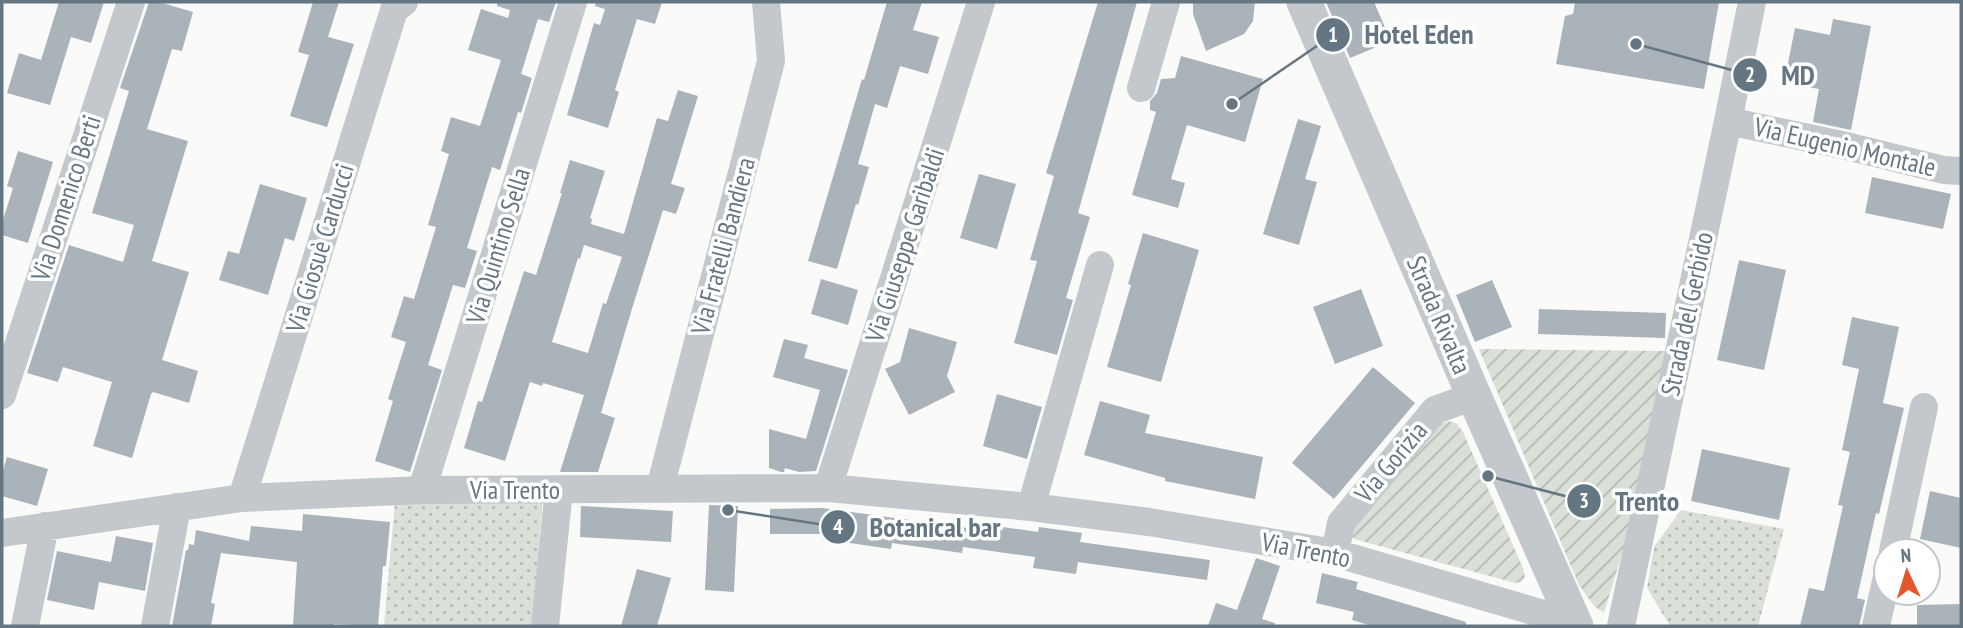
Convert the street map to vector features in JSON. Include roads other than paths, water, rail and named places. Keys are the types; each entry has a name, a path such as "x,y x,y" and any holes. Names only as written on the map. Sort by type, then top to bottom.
{"street":[{"name":"Via Domenico Berti","path":"2,395 131,2"},
{"name":"Via Giosuè Carducci","path":"242,498 394,10 404,2"},
{"name":"Via Quintino Sella","path":"422,490 573,2"},
{"name":"Via Fratelli Bandiera","path":"660,488 771,61 766,2"},
{"name":"Via Giuseppe Garibaldi","path":"828,488 981,2"},
{"path":"1141,88 1166,2"},
{"name":"Strada Rivalta","path":"1304,2 1575,625"},
{"name":"Strada del Gerbido","path":"1621,626 1752,2"},
{"name":"Via Eugenio Montale","path":"1728,121 1944,170 1961,171"},
{"path":"1031,507 1100,265"},
{"name":"Via Gorizia","path":"1335,553 1341,523 1435,410 1474,396"},
{"path":"1896,537 1924,407"},
{"name":"Via Trento","path":"2,533 242,498 422,490 828,488 1031,507 1149,522 1335,553 1575,625"},
{"path":"545,626 559,490"},
{"path":"155,626 177,507"},
{"path":"25,626 45,526"},
{"path":"1876,626 1880,607"}],"place":[{"name":"MD","path":"1636,44"},
{"name":"Hotel Eden","path":"1232,104"},
{"name":"Trento","path":"1488,476"},
{"name":"Botanical bar","path":"728,510"}]}
